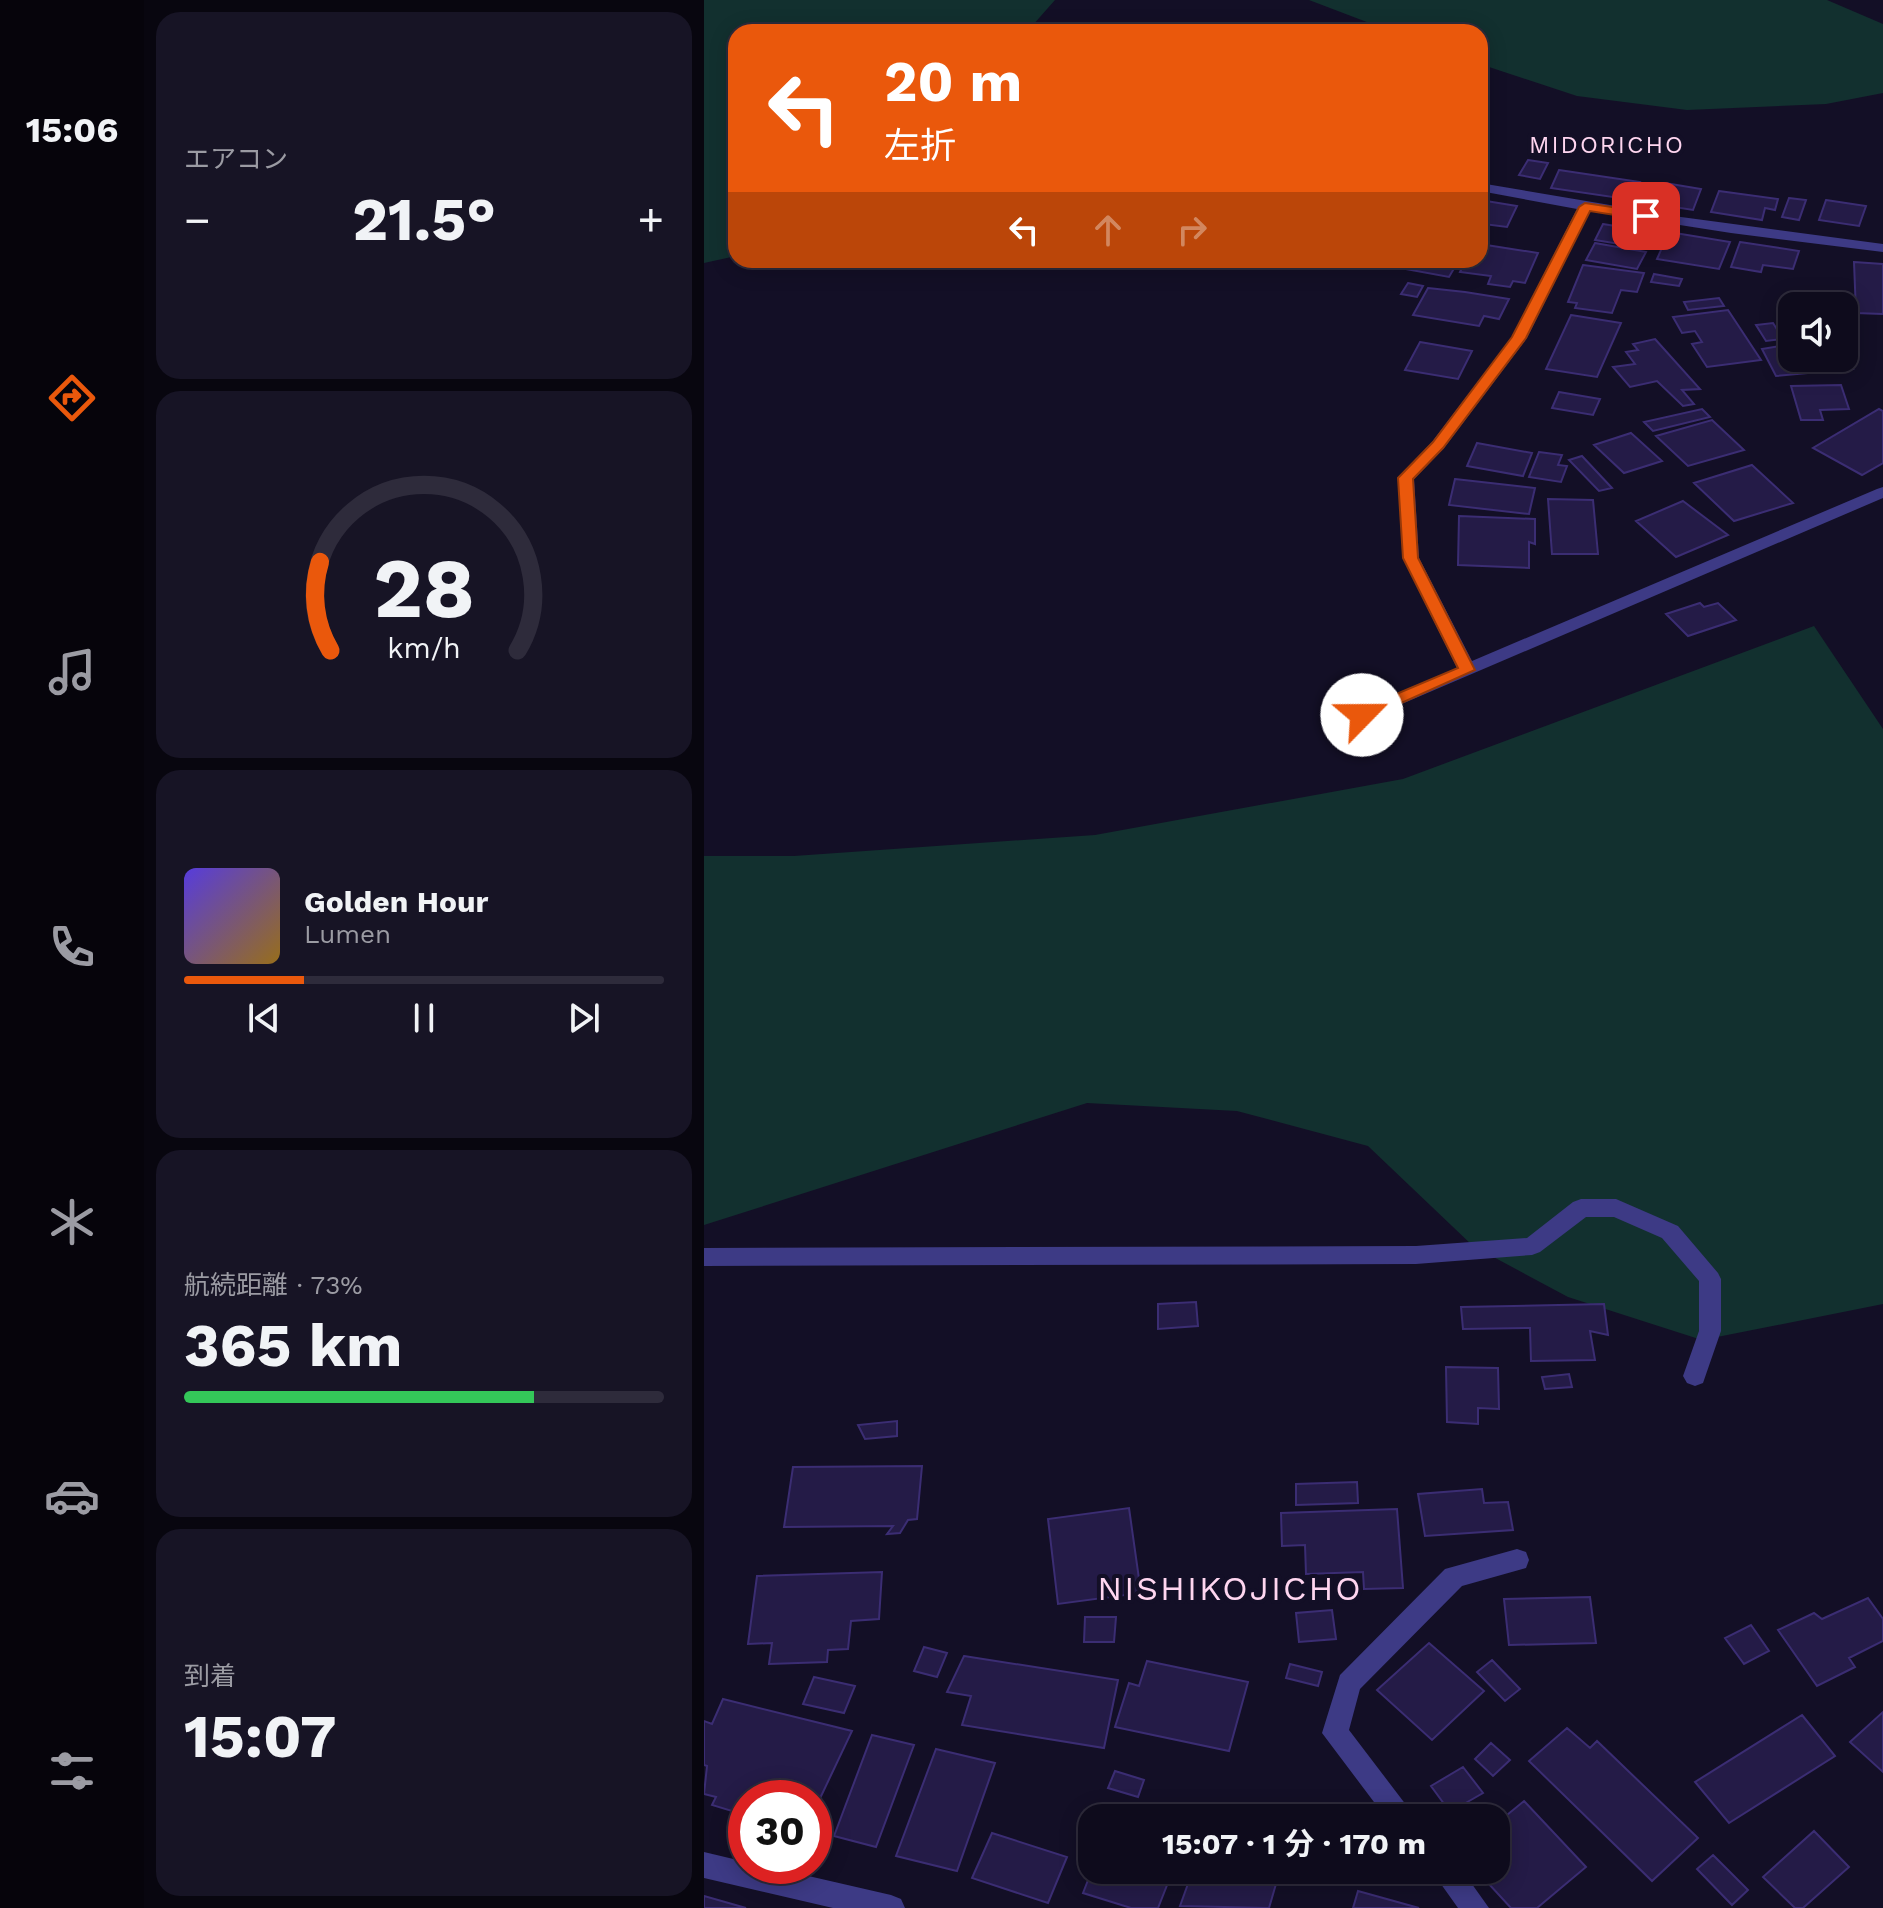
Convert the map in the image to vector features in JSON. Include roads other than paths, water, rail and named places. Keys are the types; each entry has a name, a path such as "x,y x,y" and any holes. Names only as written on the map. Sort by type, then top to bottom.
{"street":[{"path":"1488,189 1585,207 1798,239 1883,248"},
{"path":"1467,670 1411,558 1406,478 1438,445 1519,338 1585,207"},
{"path":"1362,715 1883,492"},
{"path":"704,1257 1416,1255 1532,1246 1581,1208 1616,1208 1670,1232 1710,1279 1710,1331 1695,1376"},
{"path":"1392,1804 1335,1733 1349,1683 1454,1577 1517,1560"},
{"path":"704,1865 834,1902 891,1908"},
{"path":"1456,1884 1475,1908"}],"district":[{"name":"MIDORICHO","path":"1607,145"},
{"name":"NISHIKOJICHO","path":"1230,1588"}]}
